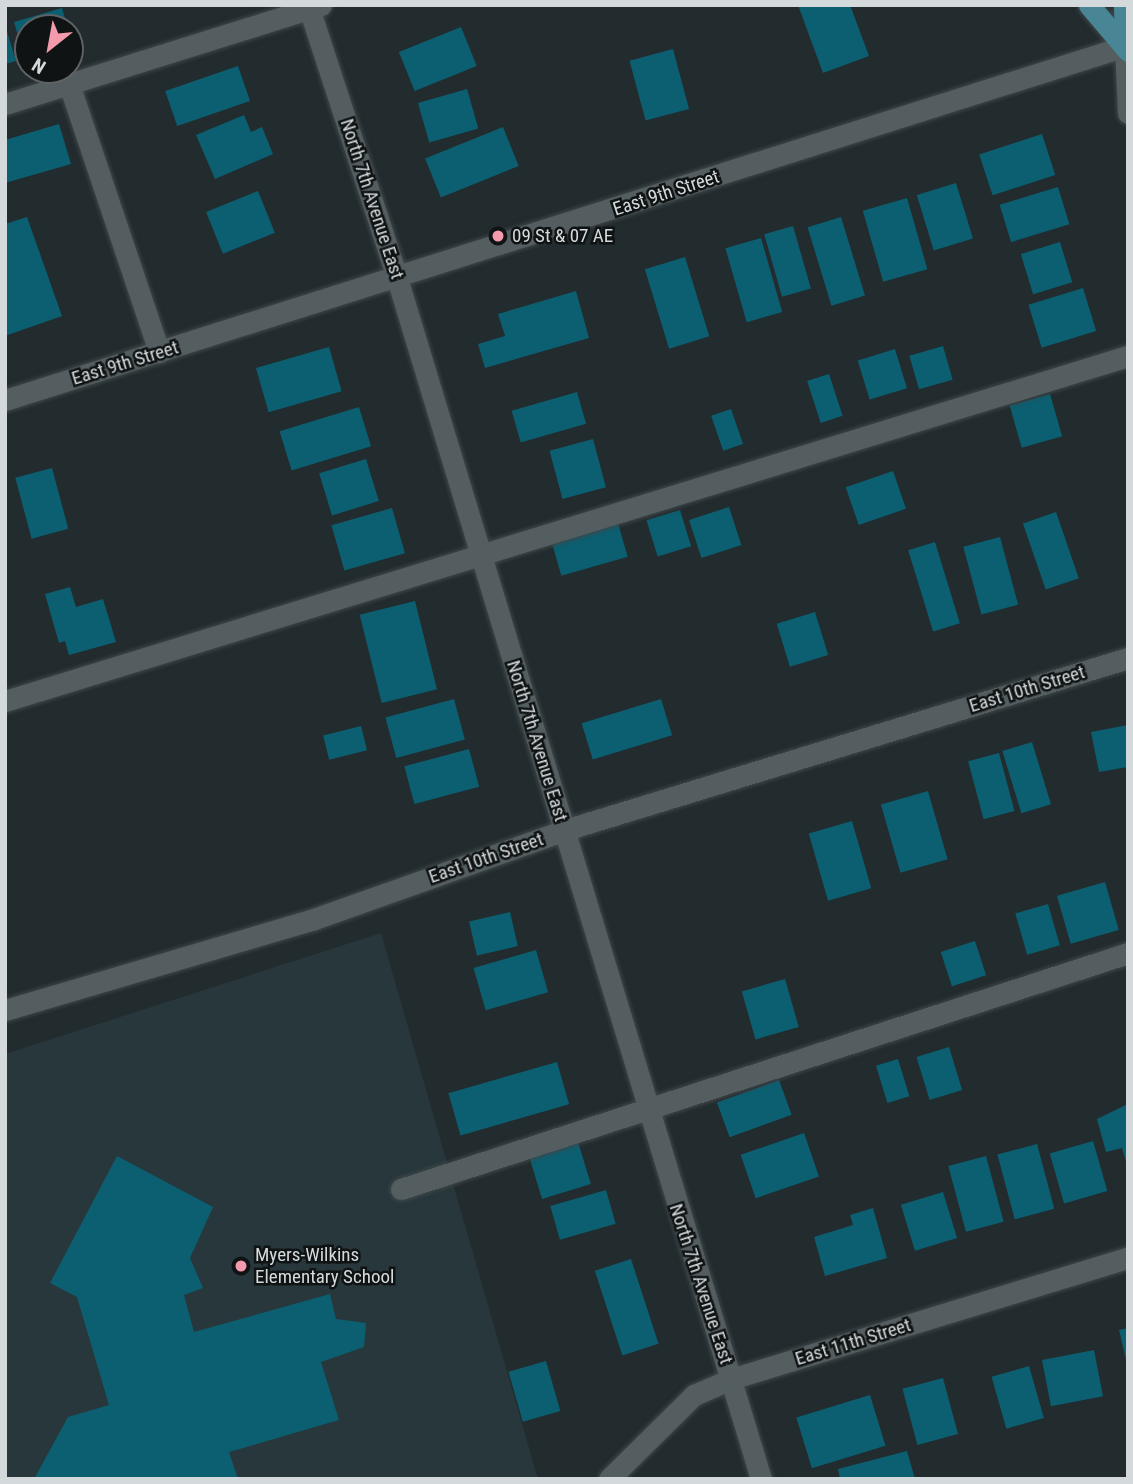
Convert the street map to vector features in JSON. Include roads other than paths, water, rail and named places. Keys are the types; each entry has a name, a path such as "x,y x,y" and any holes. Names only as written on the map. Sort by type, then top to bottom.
{"main road":[{"path":"1089,5 1127,48"},
{"path":"1124,5 1127,48"}],"street":[{"path":"84,79 313,6"},
{"name":"North 7th Avenue East","path":"313,6 565,831 645,1109 761,1479"},
{"path":"1127,48 1128,113"},
{"name":"East 9th Street","path":"5,400 1127,48"},
{"path":"5,104 69,84 159,352"},
{"path":"5,701 1128,356"},
{"name":"East 10th Street","path":"5,1010 314,919 565,831 1128,658"},
{"path":"401,1189 1128,953"},
{"name":"East 11th Street","path":"609,1479 694,1395 731,1379 1128,1258"}],"place":[{"name":"09 St & 07 AE","path":"498,236"},
{"name":"Myers-Wilkins Elementary School","path":"241,1266"}]}
